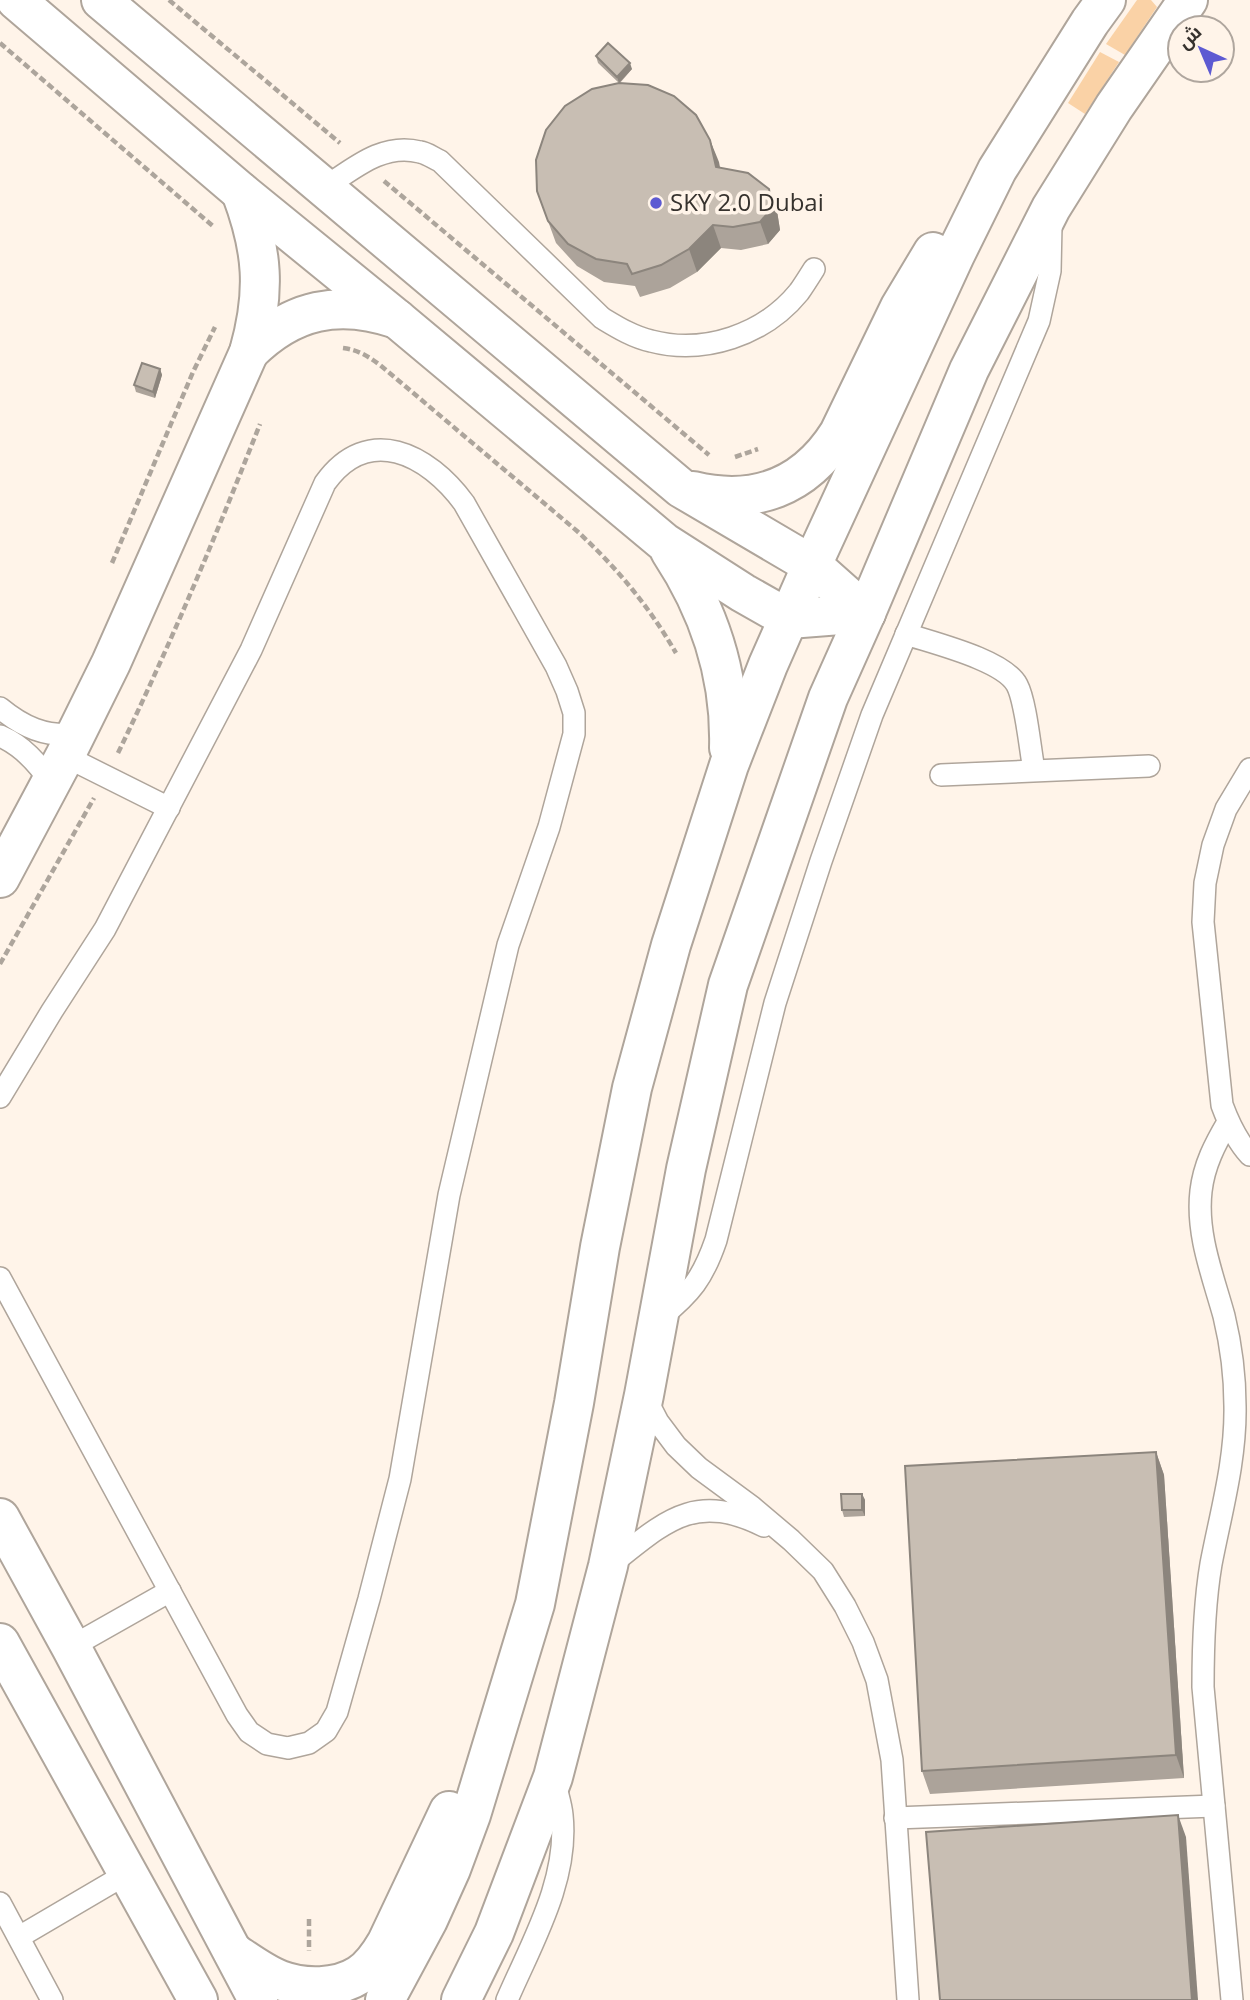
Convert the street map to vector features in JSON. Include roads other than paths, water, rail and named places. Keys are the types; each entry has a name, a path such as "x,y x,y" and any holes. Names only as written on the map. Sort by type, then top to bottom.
{"street":[{"path":"16,0 241,192 666,543 789,619 866,613"},
{"path":"101,0 681,488 812,565 866,613"},
{"path":"386,2000 451,1869 535,1604 632,1088 671,945 729,765 768,665 812,565 955,255 997,170 1106,0"},
{"path":"461,2000 494,1933 553,1777 608,1566 644,1395 686,1169 728,985 828,698 969,370 1051,208 1114,107 1188,0"},
{"path":"681,488 714,496 737,497 781,487 815,464 839,433 900,307 920,272 967,205 997,170"},
{"path":"0,878 111,663 249,352 257,326 260,271 254,231 241,192"},
{"path":"249,352 281,326 318,311 358,309 397,319"},
{"path":"666,543 694,590 714,641 727,702 729,765"},
{"path":"0,1518 258,2000"},
{"path":"412,2000 471,1876 502,1790 537,1661 535,1604"},
{"path":"0,1643 198,2000"},
{"path":"232,1951 270,1975 309,1987 339,1983 359,1975 376,1960 387,1942 451,1806 488,1759"}],"lane":[{"path":"324,188 381,153 401,149 421,152 440,161 601,318 625,332 650,341 677,346 705,345 731,339 757,328 779,312 799,292 814,269"},
{"path":"658,1319 682,1301 697,1283 716,1240 775,1003 796,932 872,715 1039,321 1050,271 1051,208"},
{"path":"0,1097 105,929 251,650 295,548 333,471 358,454 386,450 401,452 436,472 464,503 556,666 574,713 574,734 549,827 505,958 449,1195 400,1479 369,1599 337,1712 326,1731 309,1743 288,1748 267,1744 249,1732 237,1715 0,1278"},
{"path":"906,634 994,664 1011,676 1021,694 1034,770"},
{"path":"0,708 15,721 47,734 64,758 169,808"},
{"path":"0,736 34,760 64,758"},
{"path":"941,775 1149,766"},
{"path":"1250,769 1226,809 1213,845 1205,883 1203,922 1222,1105 1237,1139 1250,1156"},
{"path":"1228,1122 1206,1167 1200,1217 1203,1242 1225,1320 1233,1364 1235,1407 1233,1451 1211,1565 1203,1646 1203,1686 1232,2000"},
{"path":"644,1395 658,1422 699,1468 791,1539 823,1571 863,1642 877,1680 892,1760 908,2000"},
{"path":"608,1566 655,1529 674,1518 695,1511 733,1512 791,1539"},
{"path":"71,1647 170,1591"},
{"path":"506,2000 546,1910 557,1878 563,1847 562,1813 553,1777"},
{"path":"895,1818 1214,1806"},
{"path":"19,1937 128,1873"},
{"path":"0,1903 52,2000"}],"place":[{"name":"SKY 2.0 Dubai","path":"656,203"}]}
